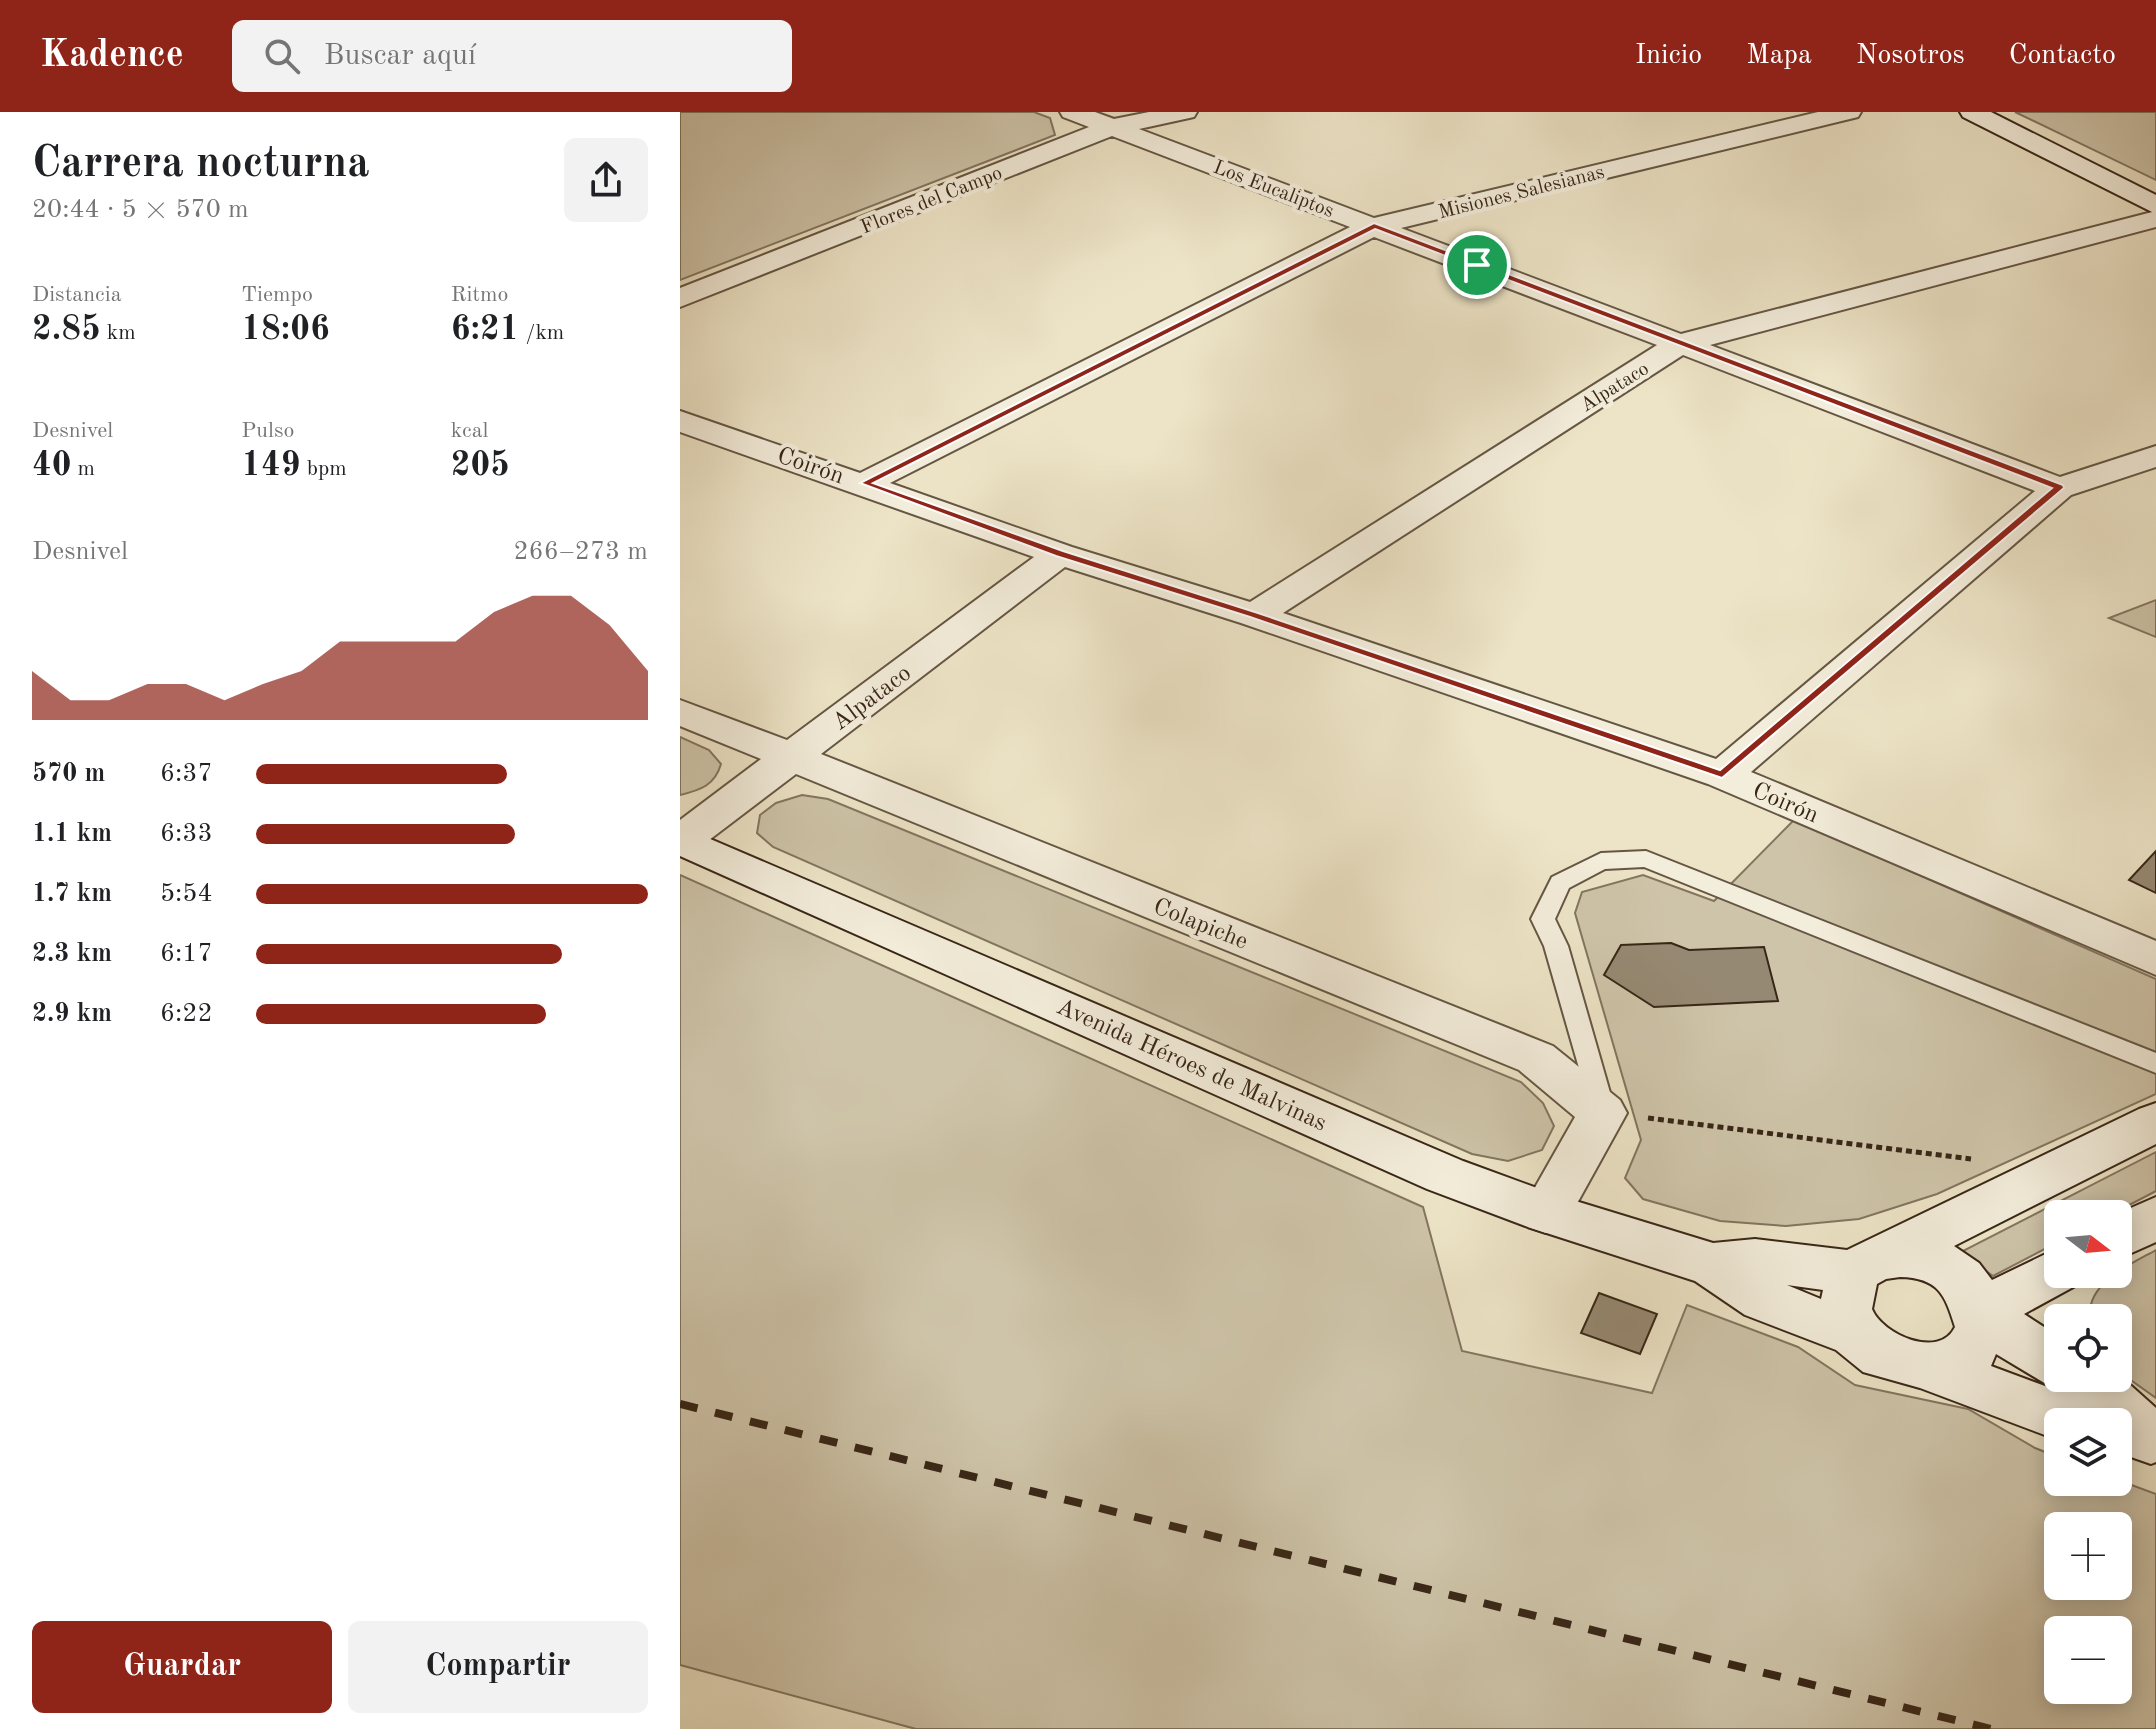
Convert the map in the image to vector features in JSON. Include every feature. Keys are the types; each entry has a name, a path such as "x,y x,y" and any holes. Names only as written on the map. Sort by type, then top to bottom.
{"street":[{"name":"Los Eucaliptos","path":"1072,112 2059,488"},
{"name":"Flores del Campo","path":"680,298 1112,127 1185,112"},
{"name":"Misiones Salesianas","path":"865,483 1374,226 1849,112"},
{"path":"1972,112 2156,206"},
{"name":"Alpataco","path":"1254,615 1681,343 2156,219"},
{"name":"Coirón","path":"680,421 865,483 1060,554 1254,615 1722,775 2156,959"},
{"path":"1722,775 2059,488 2156,456"},
{"name":"Alpataco","path":"681,840 1060,554"},
{"name":"Colapiche","path":"680,712 1536,1058 1603,1113"},
{"name":"Avenida Héroes de Malvinas","path":"681,840 1445,1175 1546,1212 1713,1265 1755,1260 1872,1264 1913,1255 1934,1261 1954,1272 1969,1287 1980,1313 2044,1356"},
{"path":"1546,1212 1603,1113"},
{"path":"1858,1334 1845,1308 1846,1288 1872,1264 2156,1122"},
{"path":"2132,1231 2156,1218"},
{"name":"Avenida Héroes de Malvinas","path":"1713,1265 1736,1286 1785,1311 1858,1334 1883,1357 1905,1365 1928,1367 2044,1410"},
{"path":"1928,1367 1948,1364 1965,1354 1977,1341 1980,1313 2044,1278"},
{"path":"2100,1392 2142,1439"}],"lane":[{"path":"1603,1113 1556,946 1543,919 1560,883 1601,861 1646,859 2156,1063"}],"path":[{"path":"1603,1113 1980,1160"}],"shaded area":[{"path":"680,112 1034,112 1050,118 1055,135 680,280"},
{"path":"2015,112 2156,112 2156,180"},
{"path":"2156,600 2156,637 2109,618"},
{"path":"680,737 709,750 721,764 706,786 680,795"},
{"path":"802,795 828,799 1521,1082 1543,1103 1554,1126 1542,1150 1508,1161 1472,1154 773,847 757,833 760,815 776,803"},
{"path":"1794,820 2156,979 2156,1094 1937,1194 1859,1219 1786,1226 1720,1221 1643,1199 1625,1178 1641,1140 1575,913 1582,892 1643,875 1714,901"},
{"path":"680,875 1423,1207 1462,1351 1652,1393 1687,1305 1798,1347 1855,1385 1968,1409 2044,1452 2044,1496 2132,1496 2132,1485 2156,1494 2156,1729 916,1729 680,1665"},
{"path":"2156,1152 2156,1191 2132,1204 2132,1200 2062,1200"},
{"path":"2044,1209 2044,1249 1993,1276 1972,1261 1955,1255"},
{"path":"2156,1250 2156,1398 2132,1381 2132,1304 2092,1304 2101,1288 2132,1288 2132,1263"}],"building":[{"path":"2156,851 2156,893 2129,880"},
{"path":"1671,943 1689,950 1764,947 1778,1001 1654,1007 1604,975 1621,945"},
{"path":"1599,1293 1657,1314 1640,1354 1581,1333"}],"railway":[{"path":"680,1404 1991,1729"}],"route":[{"path":"1374,226 1477,265 2059,488 1722,775 1254,615 1060,554 865,483 1374,226"}]}
